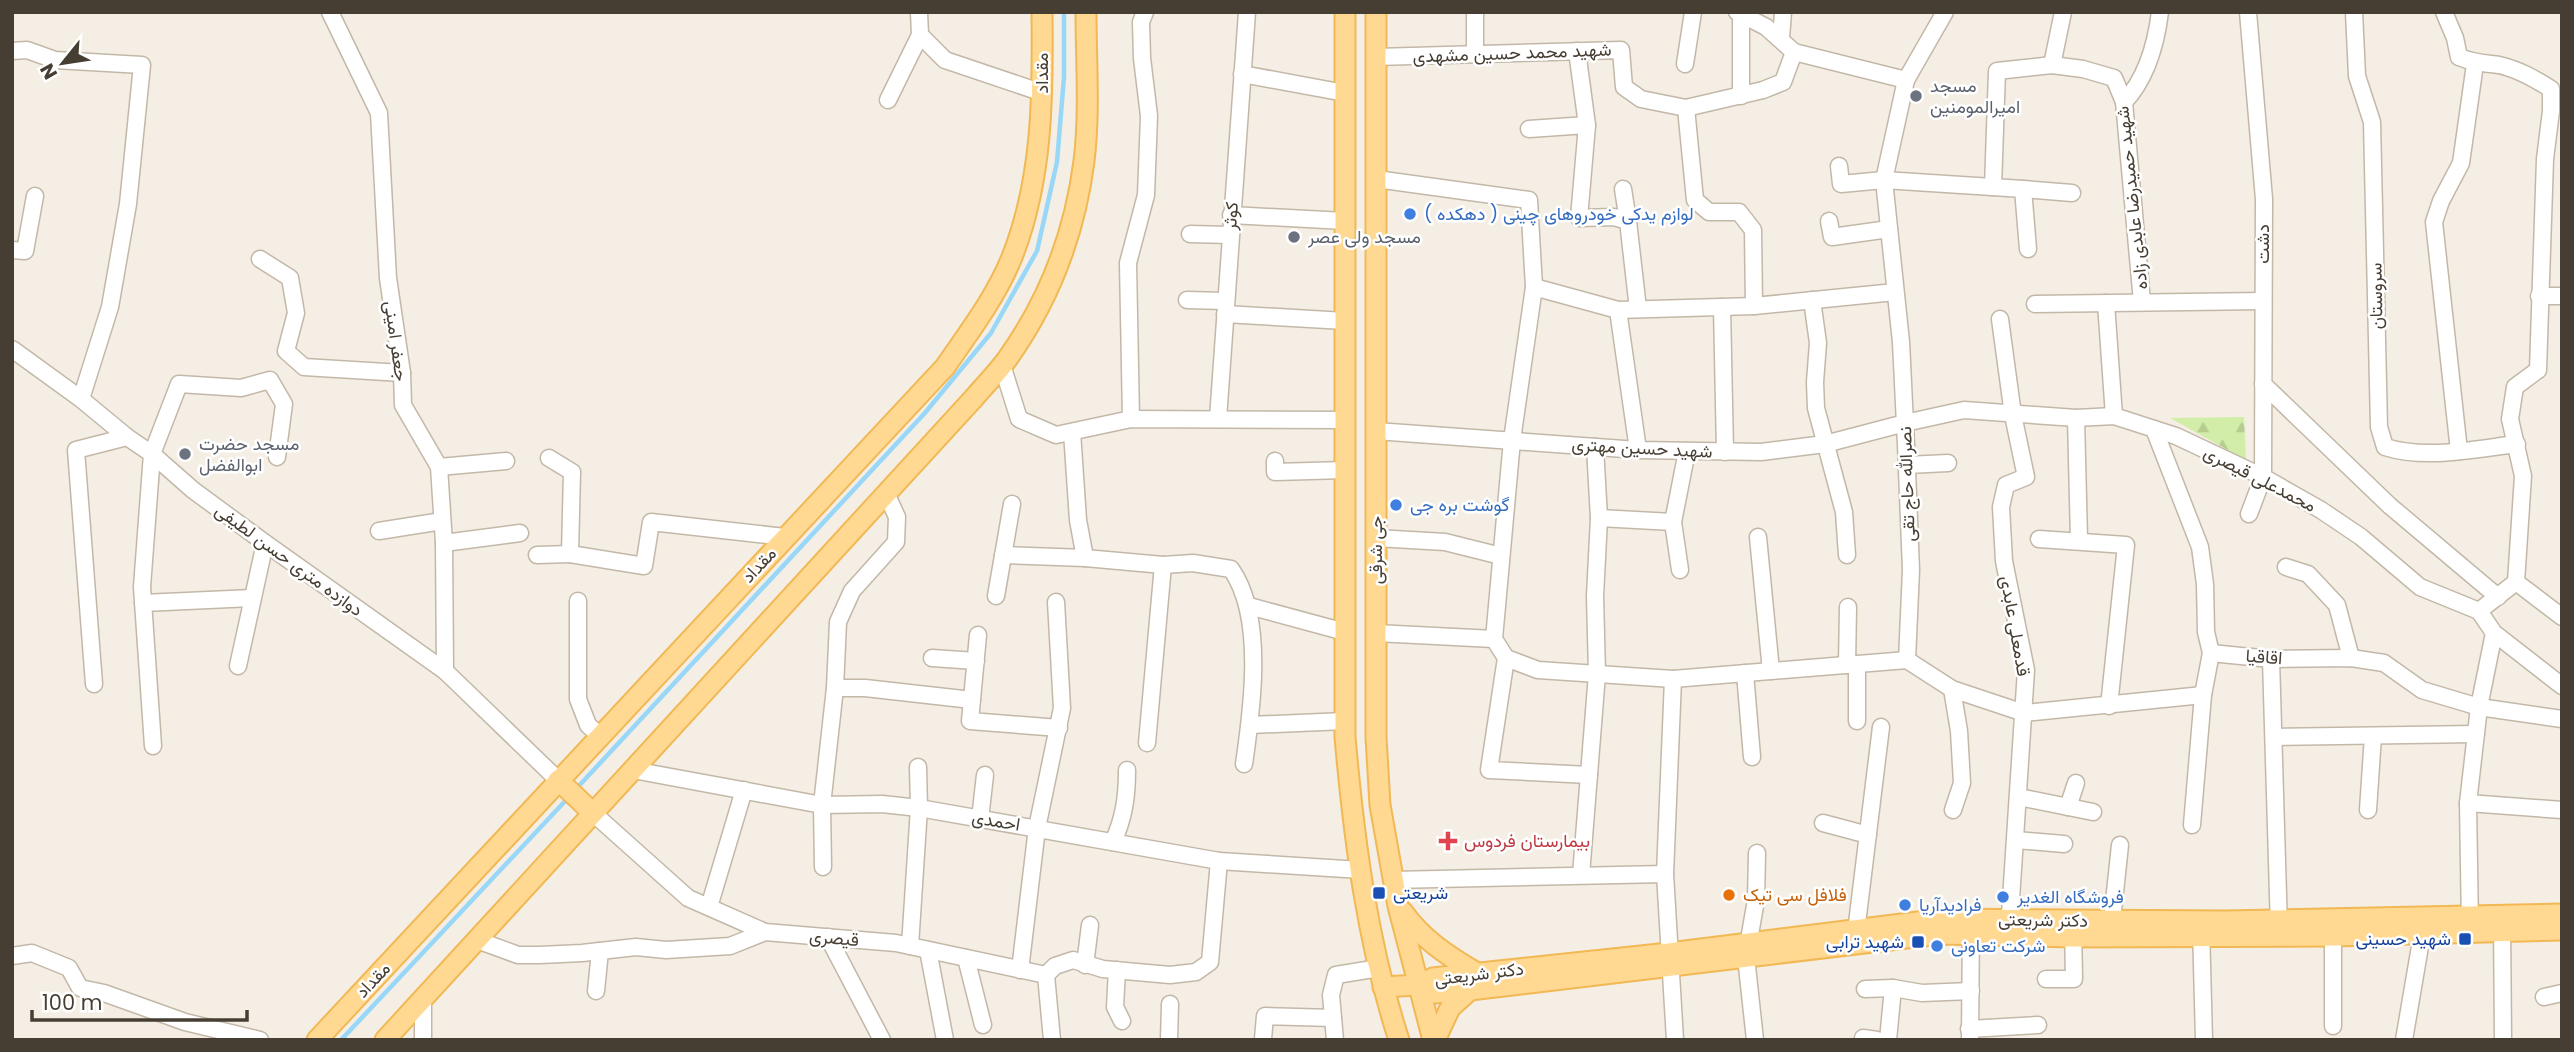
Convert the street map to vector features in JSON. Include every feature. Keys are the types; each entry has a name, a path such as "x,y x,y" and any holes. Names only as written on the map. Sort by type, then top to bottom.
{"main road":[{"name":"مقداد","path":"317,1040 945,368 995,292 1012,257 1027,209 1038,150 1043,93 1042,12"},
{"path":"385,1040 1002,365 1035,313 1057,270 1073,220 1084,160 1086,12"},
{"name":"جی شرقی","path":"1345,12 1345,721 1352,808 1361,870 1381,977 1399,1040"},
{"name":"جی شرقی","path":"1376,12 1376,633 1380,805 1398,906 1434,1040"},
{"path":"558,780 593,813"},
{"path":"1398,906 1414,928 1473,982 1450,1008 1434,1040"},
{"name":"دکتر شریعتی","path":"1381,977 1418,985 1433,978 1473,982 1856,936 1942,919 1971,927 2201,929 2502,923 2562,914"},
{"name":"دکتر شریعتی","path":"2502,923 2562,930"}],"street":[{"name":"جعفر امینی","path":"330,12 379,113 388,278 402,373 403,405 439,467 444,543 445,671"},
{"path":"888,100 920,35 919,12"},
{"name":"کوثر","path":"1218,419 1247,12"},
{"path":"1475,12 1475,54"},
{"path":"1685,64 1693,12"},
{"path":"1780,38 1783,12"},
{"name":"نصرالله حاج تقی","path":"1907,660 1911,570 1905,422 1884,180 1906,80 1945,12"},
{"path":"2052,65 2063,12"},
{"path":"2124,102 2138,88 2151,52 2160,12"},
{"name":"دشت","path":"2248,12 2264,199 2263,477"},
{"name":"سروستان","path":"2354,12 2357,76 2372,122 2379,427 2385,447 2403,453 2459,451 2517,444"},
{"path":"2444,12 2455,38 2459,57 2475,64 2500,65 2524,73 2551,89 2545,159 2538,370 2515,387 2510,419 2523,476 2516,582 2479,611 2494,633 2562,686"},
{"path":"1741,96 1739,13 1766,27 1794,52 1906,80"},
{"path":"1131,419 1128,263 1146,195 1149,116 1139,15"},
{"path":"920,35 945,60 1043,93"},
{"path":"12,51 27,50 55,60 142,65 128,204 110,307 81,399"},
{"name":"شهید محمد حسین مشهدی","path":"1376,57 1621,50 1624,87 1641,99 1686,108 1741,96 1783,82 1794,52"},
{"path":"1577,51 1587,125 1579,218 1614,217 1628,221"},
{"path":"2459,451 2434,222 2441,201 2461,163 2475,64"},
{"name":"شهید حمیدرضا عابدی زاده","path":"1993,187 1997,71 2052,65 2083,69 2114,78 2124,102 2142,302"},
{"path":"1242,74 1345,93"},
{"path":"1686,108 1695,200 1709,212 1739,212 1753,230 1754,306"},
{"path":"1529,129 1587,125"},
{"path":"2545,159 2562,163"},
{"path":"1839,166 1841,184 1884,180 2072,193"},
{"path":"1376,179 1529,200 1534,287 1512,440 1494,639 1506,658 1538,670 1673,679 1907,660 1952,689 2024,713 2203,695"},
{"path":"1623,189 1638,309"},
{"path":"2023,189 2028,249"},
{"path":"12,250 25,251 35,196"},
{"path":"1231,215 1345,220"},
{"path":"1829,221 1832,237 1889,229"},
{"path":"1190,234 1230,235"},
{"path":"260,259 290,278 296,313 286,351 304,367 402,373"},
{"path":"1534,287 1618,310 1754,306 1895,292"},
{"path":"2539,296 2562,296"},
{"path":"1187,300 1345,321"},
{"path":"1812,300 1818,343 1816,408 1844,512 1847,555"},
{"path":"2035,303 2263,301"},
{"path":"2106,303 2114,416"},
{"path":"1722,307 1725,452"},
{"path":"1618,310 1638,450"},
{"path":"2000,319 2012,415"},
{"name":"دوازده متری حسن لطیفی","path":"12,349 152,454 193,490 445,671 558,780"},
{"path":"1002,365 1019,419 1056,435 1131,419 1345,420"},
{"path":"153,746 142,587 152,454 179,384 241,388 270,380 284,404 277,457"},
{"path":"2263,384 2390,506 2498,597"},
{"name":"محمدعلی قیصری","path":"1905,422 1964,410 2076,418 2114,416 2176,436 2263,477 2321,510 2361,537 2420,587 2479,611"},
{"name":"قدمعلی عابدی","path":"2009,928 2026,670 2004,561 2001,507 2006,485 2026,477 2012,415"},
{"path":"2076,418 2078,540"},
{"name":"شهید حسین مهتری","path":"1376,431 1638,450 1761,452 1825,444 1905,422"},
{"path":"2154,429 2200,547 2205,584 2206,632 2211,653 2203,695 2192,825"},
{"path":"1072,432 1078,520 1085,558"},
{"path":"94,684 76,450 127,437"},
{"path":"1581,875 1597,674 1595,596 1599,518 1595,447"},
{"path":"1681,570 1673,522 1686,451"},
{"path":"549,458 572,472 570,554"},
{"path":"439,467 506,461"},
{"path":"1275,461 1275,472 1345,470"},
{"path":"1907,465 1948,463"},
{"path":"2249,514 2263,477"},
{"path":"823,867 822,805 835,688 838,622 852,592 897,542 897,517 886,493"},
{"path":"996,596 1012,504"},
{"path":"1599,518 1673,522"},
{"path":"379,531 442,521"},
{"path":"537,555 570,554 644,566 651,522 785,537"},
{"path":"444,543 520,533"},
{"path":"1758,537 1771,671"},
{"path":"1376,538 1445,542 1502,555"},
{"path":"2039,539 2126,545 2109,706"},
{"path":"239,666 265,543"},
{"path":"1003,555 1085,558 1163,565 1193,563 1231,569 1241,583 1249,606 1253,699 1244,764"},
{"path":"1147,743 1163,565"},
{"path":"2286,567 2308,574 2337,605 2351,658"},
{"path":"2516,582 2562,617"},
{"path":"143,603 252,598"},
{"path":"578,601 578,699 588,725 600,736"},
{"path":"1020,970 1037,828 1062,708 1056,603"},
{"path":"1249,606 1345,632"},
{"path":"1848,607 1857,721"},
{"path":"1376,633 1494,639"},
{"path":"2470,924 2468,803 2479,707 2494,633"},
{"path":"978,635 970,721 1059,728"},
{"name":"اقاقیا","path":"2211,653 2272,659 2351,658 2384,663 2422,690 2479,707"},
{"path":"932,658 976,661"},
{"path":"1506,658 1489,770 1589,775"},
{"path":"2272,659 2279,928"},
{"path":"1745,673 1752,757"},
{"path":"1673,679 1665,874 1675,1040"},
{"path":"835,688 865,688 972,700"},
{"path":"1952,689 1962,783 1953,810"},
{"path":"2479,707 2562,719"},
{"path":"1250,725 1345,721"},
{"path":"1856,936 1881,727"},
{"path":"2274,737 2476,734"},
{"path":"2368,810 2373,736"},
{"path":"910,946 919,808 918,767"},
{"name":"احمدی","path":"632,770 822,805 882,804 919,808 1219,861 1361,870"},
{"path":"1113,842 1122,822 1127,798 1126,770"},
{"path":"980,819 985,775"},
{"path":"2068,807 2076,783"},
{"path":"709,907 744,790"},
{"path":"2019,797 2093,812"},
{"path":"2468,803 2562,810"},
{"name":"قیصری","path":"593,813 688,898 765,932 910,946 1046,975"},
{"path":"1823,822 1868,835"},
{"path":"2015,840 2064,844"},
{"path":"2111,929 2120,845"},
{"path":"1755,1040 1747,949 1756,900 1758,853"},
{"path":"1052,1040 1046,975 1055,966 1073,960 1085,965 1117,970 1170,975 1196,972 1210,962 1219,861"},
{"path":"1393,880 1665,874"},
{"path":"2502,923 2503,1040"},
{"path":"1085,965 1090,925"},
{"path":"2404,1040 2424,925"},
{"path":"1971,927 1970,1035 2038,1026"},
{"path":"2333,1026 2334,927"},
{"path":"2046,979 2074,979 2073,929"},
{"path":"2201,929 2204,1040"},
{"path":"477,940 518,955 636,947 666,950 730,946 765,932"},
{"path":"828,937 882,1040"},
{"path":"928,950 946,1040"},
{"path":"596,991 600,951"},
{"path":"12,956 32,953 69,968 80,988 104,993 185,1022 260,1040"},
{"path":"965,958 983,1026"},
{"path":"1117,970 1115,1007 1122,1021"},
{"path":"1335,1040 1331,995 1336,975 1381,977"},
{"path":"1865,989 1893,988 1922,993 1971,991"},
{"path":"1888,1040 1893,988"},
{"path":"2544,997 2562,993"},
{"path":"423,999 423,1040"},
{"path":"1169,1040 1170,1004"},
{"path":"1263,1039 1265,1016 1333,1018"}],"green space":[{"path":"2244,417 2246,460 2170,418"}],"waterway":[{"path":"576,789 924,414 991,333 1037,251 1057,162 1064,77 1064,12"},
{"path":"341,1040 568,798"}],"place":[{"name":"مسجد امیرالمومنین","path":"1916,96"},
{"name":"لوازم یدکی خودروهای چینی ( دهکده )","path":"1410,214"},
{"name":"مسجد ولی عصر","path":"1294,237"},
{"name":"مسجد حضرت ابوالفضل","path":"185,454"},
{"name":"گوشت بره جی","path":"1396,505"},
{"name":"بیمارستان فردوس","path":"1448,841"},
{"name":"شریعتی","path":"1379,893"},
{"name":"فلافل سی تیک","path":"1729,895"},
{"name":"فروشگاه الغدیر","path":"2003,897"},
{"name":"فرادیدآریا","path":"1905,905"},
{"name":"شهید حسینی","path":"2465,939"},
{"name":"شهید ترابی","path":"1918,942"},
{"name":"شرکت تعاونی","path":"1937,946"}]}
